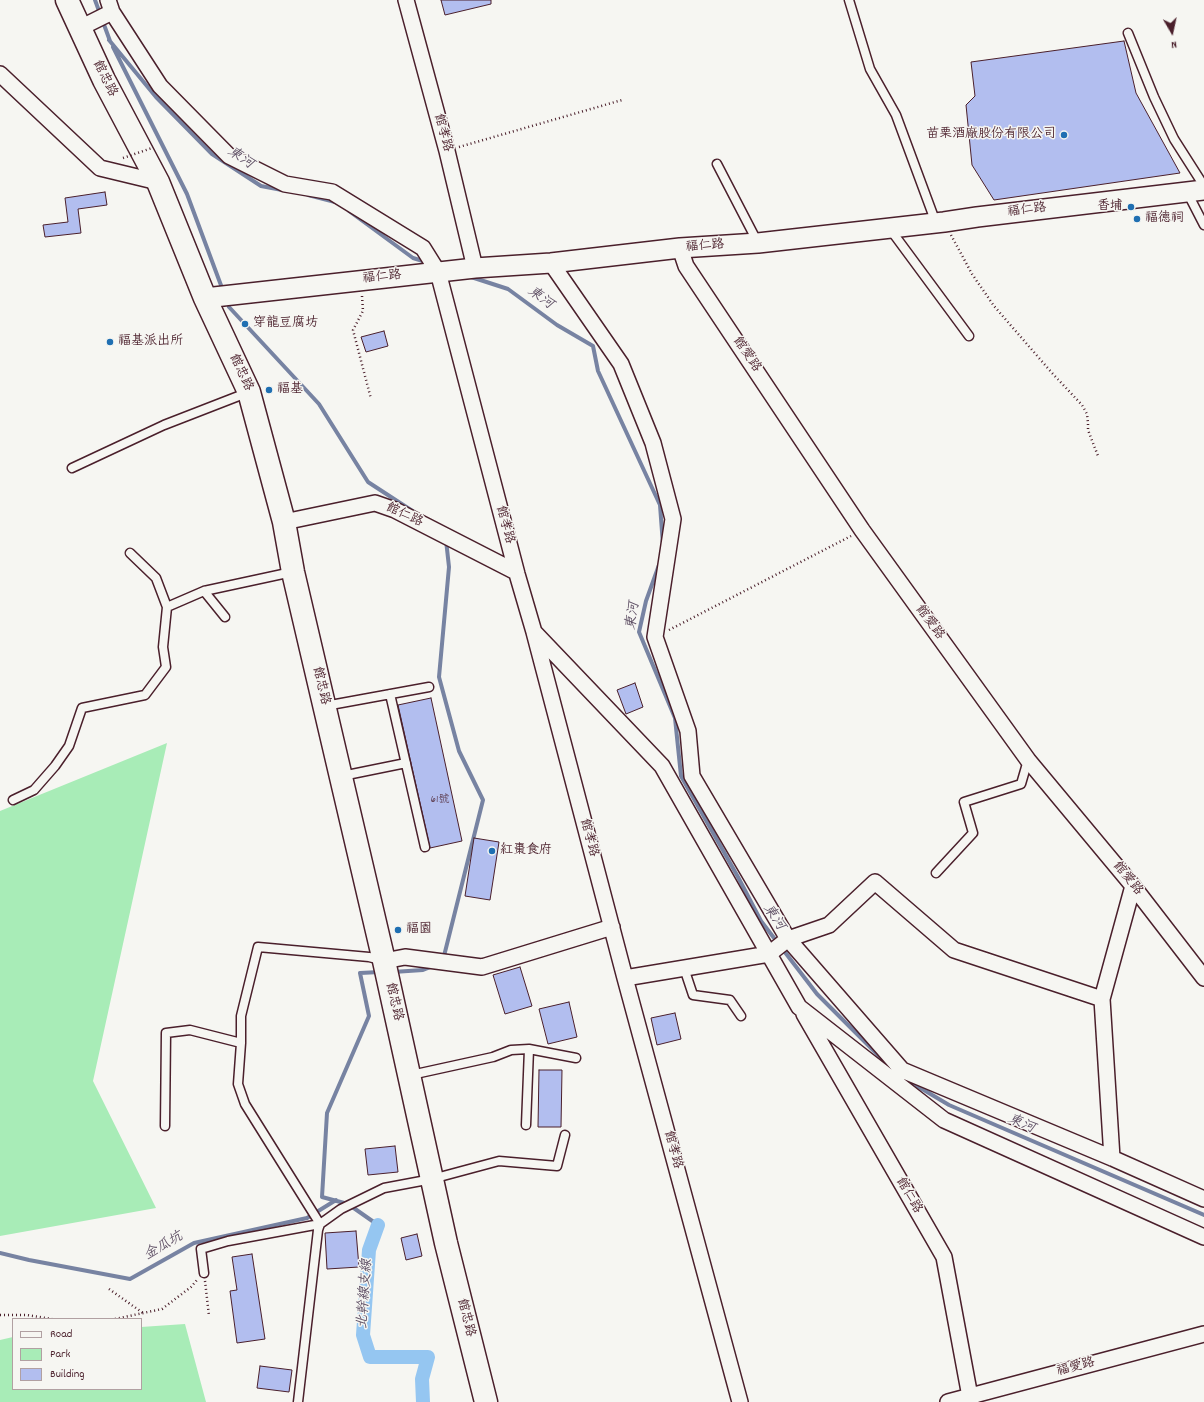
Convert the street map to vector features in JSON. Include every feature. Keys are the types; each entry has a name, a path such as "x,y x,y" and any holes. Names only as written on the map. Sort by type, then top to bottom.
{"main road":[{"name":"館忠路","path":"67,0 104,80 158,182 205,298 249,392 284,522 293,572 384,961 446,1243 486,1402"}],"street":[{"name":"館孝路","path":"406,0 447,150 475,268"},
{"path":"80,28 110,6"},
{"name":"館孝路","path":"110,6 160,86 229,156 286,184 332,192 423,248 438,272 516,572 534,632 625,978 740,1402"},
{"path":"0,74 100,168 158,182"},
{"name":"福仁路","path":"205,298 475,268 551,263 680,248 758,243 940,223 977,217 1198,190"},
{"name":"館愛路","path":"680,248 686,266 862,530 1028,760 1133,886 1204,978"},
{"path":"551,263 621,364 653,443 673,519 655,637 688,731 692,776 788,939 902,1070 1112,1158 1204,1199"},
{"name":"館仁路","path":"284,522 375,503 395,510 516,572"},
{"name":"館仁路","path":"534,632 662,766 799,1007 944,1257 970,1399"},
{"path":"625,978 769,954 788,939 829,925 875,882 954,950 1102,999"},
{"path":"1112,1158 1102,999 1133,886"},
{"path":"384,961 405,957 482,967 612,927"},
{"path":"799,1007 944,1120 1204,1237"},
{"name":"福愛路","path":"948,1402 970,1399 1204,1334"}],"lane":[{"path":"849,0 870,69 896,115 940,223"},
{"path":"1128,33 1154,97 1198,190 1204,225"},
{"path":"717,164 758,243"},
{"path":"890,228 969,336"},
{"path":"72,468 164,425 249,392"},
{"path":"14,800 34,790 55,766 69,746 82,708 145,695 166,667 163,647 168,607 156,578 130,553"},
{"path":"168,607 204,591 293,572"},
{"path":"204,591 225,617"},
{"path":"324,706 428,687"},
{"path":"390,694 425,847"},
{"path":"936,873 973,833 964,802 1021,784 1028,760"},
{"path":"341,776 406,763"},
{"path":"320,1224 245,1104 238,1084 241,1043 240,1016 258,947 368,957 384,961"},
{"path":"684,968 693,995 730,1000 741,1016"},
{"path":"166,1126 166,1033 190,1030 241,1043"},
{"path":"526,1124 529,1049"},
{"path":"409,1076 493,1057 511,1050 529,1049 576,1058"},
{"path":"204,1273 201,1248 228,1241 320,1224 341,1209 384,1188 432,1179 499,1161 557,1166 565,1135"},
{"path":"298,1402 318,1230 320,1224"}],"path":[{"path":"447,150 622,100"},
{"path":"123,158 152,148"},
{"path":"940,223 994,306 1082,405 1087,414 1088,430 1098,456"},
{"path":"361,280 363,311 353,330 370,399"},
{"path":"655,637 862,530"},
{"path":"120,1318 162,1309 191,1287 204,1273"},
{"path":"204,1273 209,1316"},
{"path":"109,1289 143,1313"},
{"path":"0,1315 27,1315 46,1318"}],"green space":[{"path":"167,743 93,1081 156,1208 0,1236 0,811"},
{"path":"185,1324 206,1402 0,1402 0,1340 12,1337 12,1390 142,1390 142,1327"}],"building":[{"path":"441,0 491,0 491,4 445,15"},
{"name":"苗栗酒廠股份有限公司","path":"1124,41 1136,93 1180,173 994,200 972,165 966,105 975,96 971,62"},
{"path":"105,192 107,205 78,209 81,233 45,237 43,225 68,222 65,198"},
{"path":"384,331 388,346 366,352 361,337"},
{"path":"635,683 643,707 626,714 617,690"},
{"path":"431,698 462,841 430,848 398,705"},
{"path":"474,838 499,842 490,900 465,896"},
{"path":"520,967 532,1006 505,1014 493,975"},
{"path":"569,1002 577,1037 548,1044 539,1009"},
{"path":"675,1013 681,1039 657,1045 651,1018"},
{"path":"539,1070 562,1070 561,1127 538,1127"},
{"path":"395,1146 398,1172 368,1175 365,1149"},
{"path":"356,1231 359,1267 327,1269 325,1233"},
{"path":"417,1234 422,1256 406,1260 401,1238"},
{"path":"252,1254 265,1339 237,1343 230,1291 237,1290 232,1257"},
{"path":"260,1366 292,1370 289,1392 257,1388"}],"waterway":[{"path":"95,0 110,41"},
{"name":"東河","path":"109,40 156,97 212,154 261,186 282,190"},
{"path":"113,47 187,194 222,288"},
{"name":"東河","path":"308,195 339,203"},
{"name":"東河","path":"349,211 413,258 426,262"},
{"name":"東河","path":"468,276 508,289 557,325 593,346 598,371 660,505 663,545"},
{"path":"229,307 319,404 368,482 414,512"},
{"path":"443,960 483,800 459,751 439,677 449,567 446,540"},
{"name":"東河","path":"659,565 646,601 639,632 675,718 681,776 761,921 817,994 895,1072"},
{"path":"393,972 423,970 433,966"},
{"path":"378,1225 348,1204 322,1197 327,1113 369,1016 360,973 380,972"},
{"name":"東河","path":"907,1080 949,1105 1204,1215"},
{"name":"金瓜坑","path":"0,1253 130,1279 194,1243 307,1218 336,1200"},
{"name":"北幹線支線","path":"378,1225 369,1250 363,1335 370,1357 428,1357 422,1379 423,1402"}],"place":[{"name":"苗栗酒廠股份有限公司","path":"1064,135"},
{"name":"香埔","path":"1131,207"},
{"name":"福德祠","path":"1137,219"},
{"name":"穿龍豆腐坊","path":"245,324"},
{"name":"福基派出所","path":"110,342"},
{"name":"福基","path":"269,390"},
{"name":"紅棗食府","path":"492,851"},
{"name":"福園","path":"398,930"}]}
